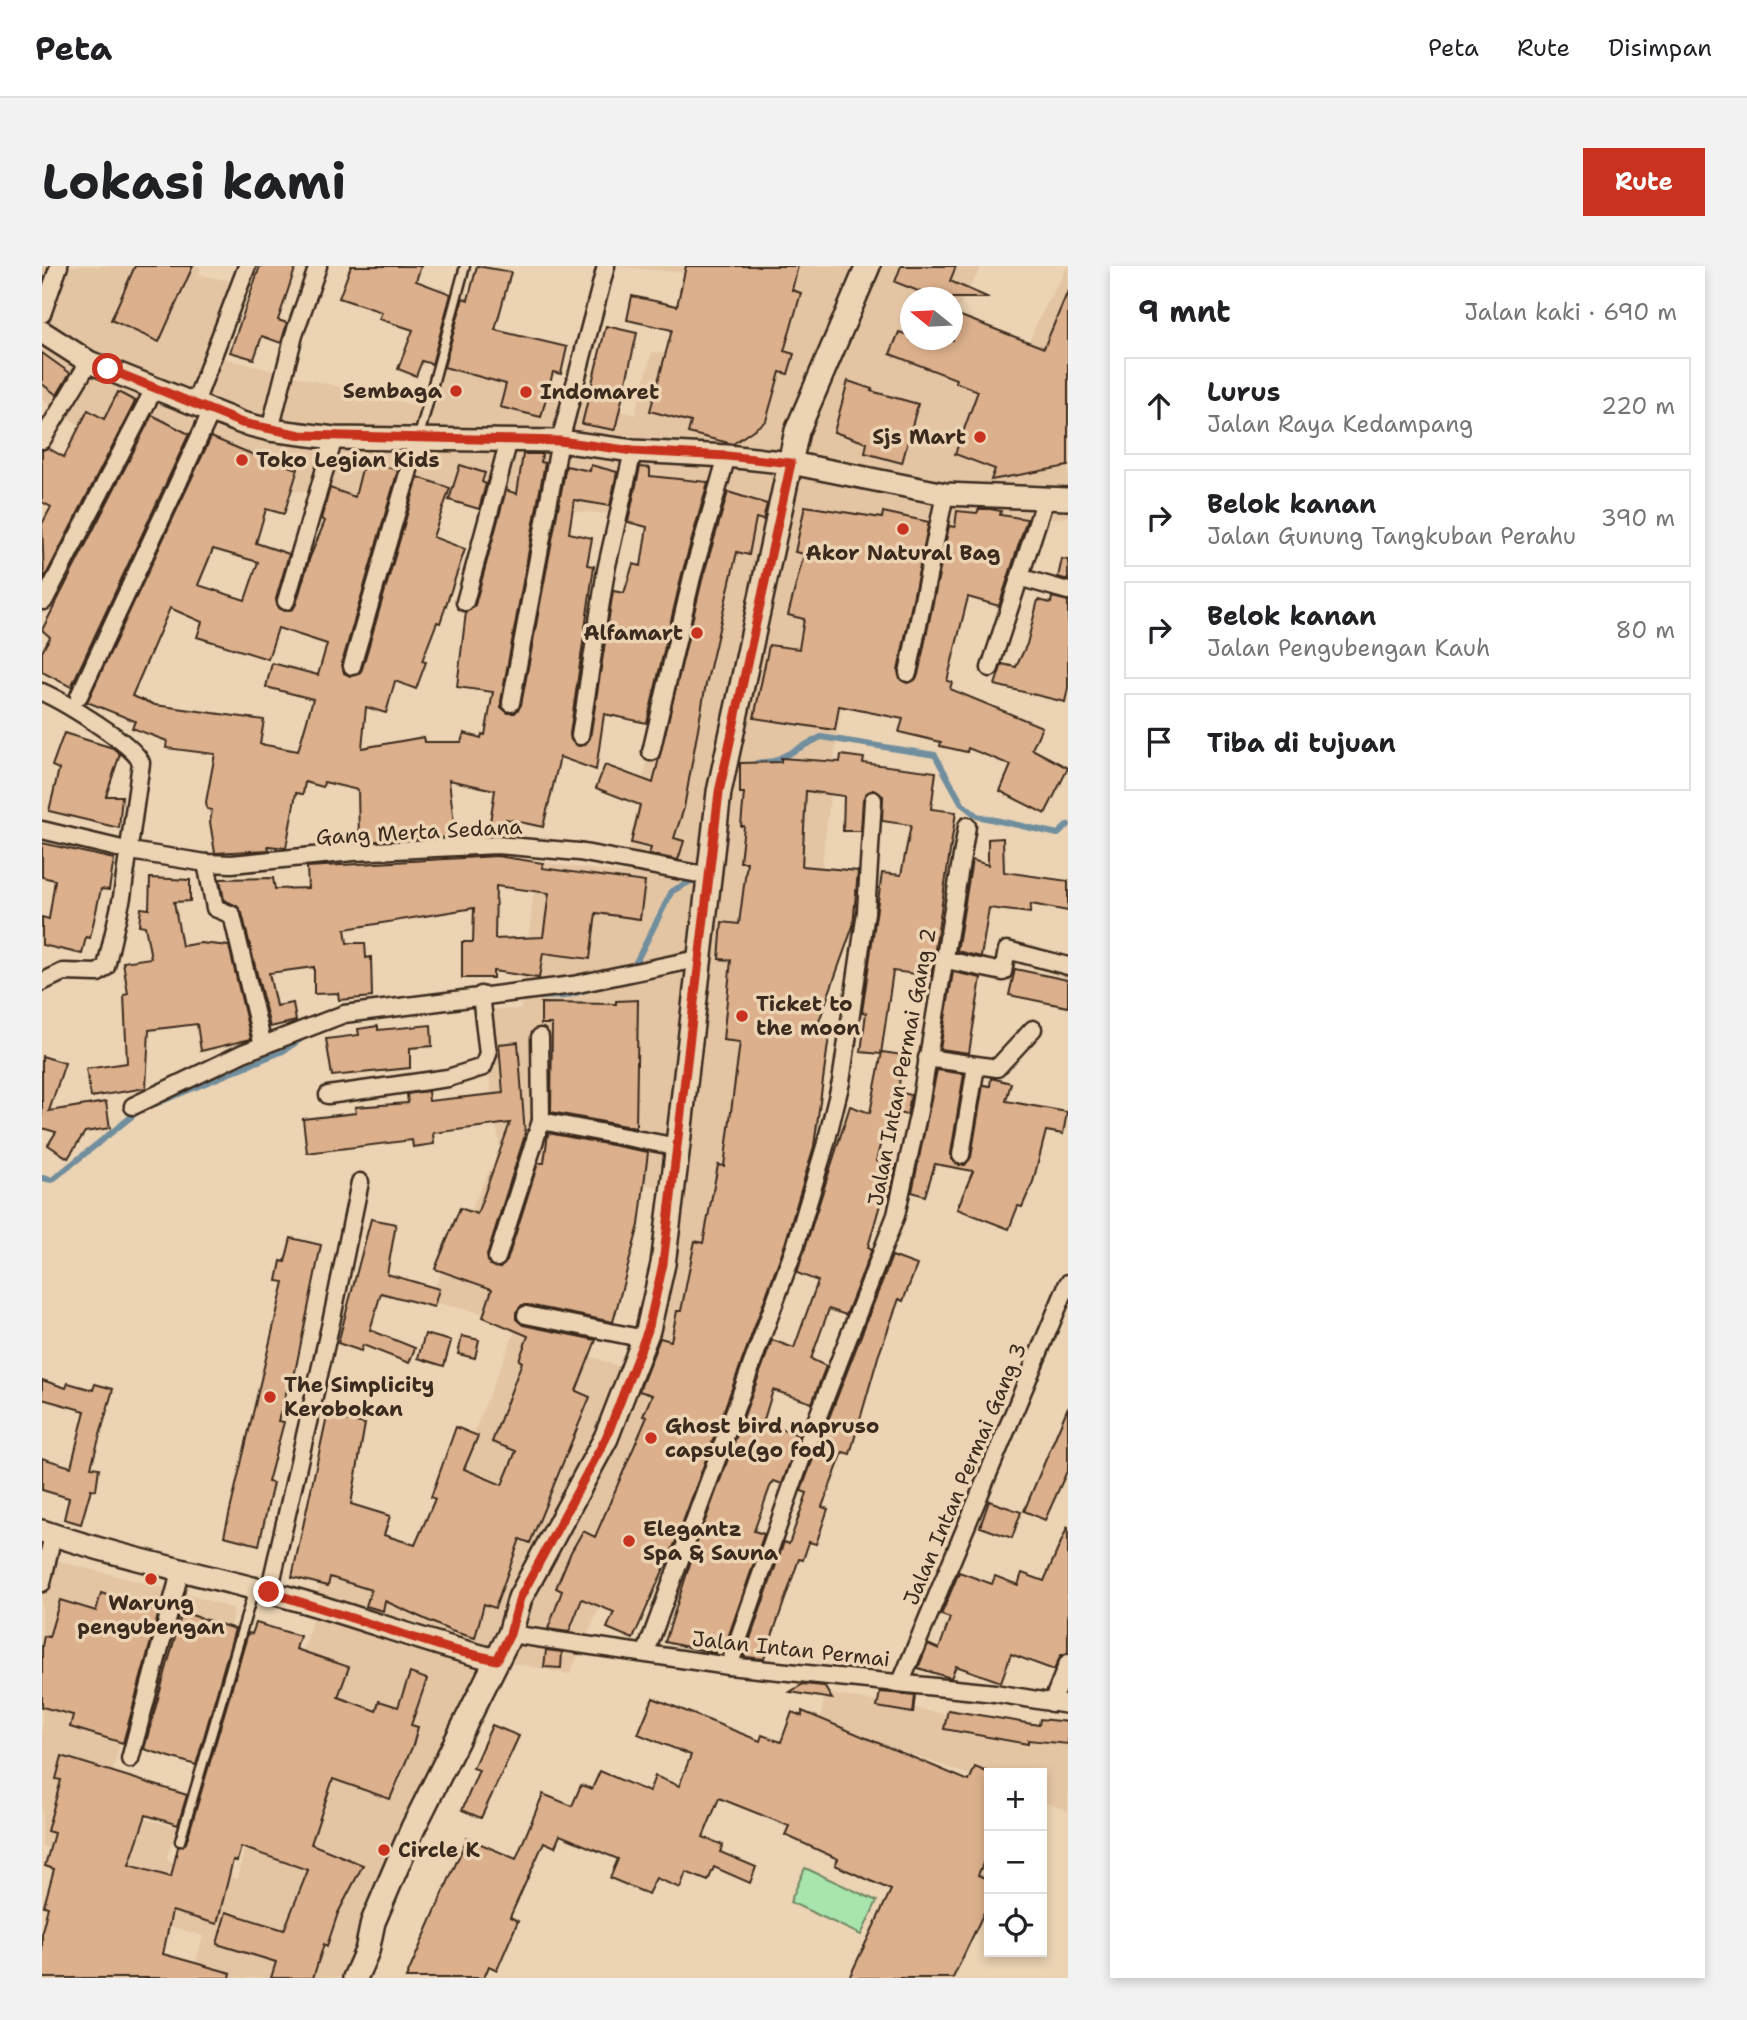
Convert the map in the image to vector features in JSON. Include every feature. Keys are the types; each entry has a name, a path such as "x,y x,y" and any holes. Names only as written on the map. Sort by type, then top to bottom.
{"main road":[{"path":"355,1978 367,1951 373,1922 413,1828 510,1634 520,1598 606,1438 645,1339 663,1264 702,958 719,792 797,431 868,266"},
{"path":"340,1978 355,1946 373,1922"}],"street":[{"path":"42,314 59,266"},
{"path":"79,696 203,406 247,266"},
{"path":"270,430 294,335 318,266"},
{"path":"512,703 560,441 606,266"},
{"path":"42,332 89,362 270,430 334,438 560,441 633,451 727,456 791,463 945,494 1068,499"},
{"path":"42,440 89,362"},
{"path":"44,601 155,387"},
{"path":"286,601 334,438"},
{"path":"352,666 418,439"},
{"path":"465,602 509,440"},
{"path":"580,736 606,570 633,451"},
{"path":"651,752 692,577 727,456"},
{"path":"908,673 945,494"},
{"path":"990,668 1022,578 1045,499"},
{"path":"1022,578 1068,591"},
{"path":"42,692 74,706 139,757 141,777 130,851 106,967 98,973 63,972 42,982"},
{"path":"646,1652 795,1247 826,1143 841,1082 866,912 873,800"},
{"name":"Jalan Intan Permai Gang 2","path":"729,1666 801,1460 896,1215 913,1143 967,826"},
{"name":"Gang Merta Sedana","path":"42,830 130,851 205,863 232,864 353,852 497,845 579,852 709,876"},
{"path":"205,863 215,908 232,915 263,1045"},
{"path":"946,960 1003,972 1007,950 1068,966"},
{"path":"133,1106 263,1045 344,1014 573,985 702,958"},
{"path":"328,1095 448,1078 483,1067 488,1054 481,995"},
{"path":"927,1058 997,1068 1033,1028"},
{"path":"498,1258 541,1121 540,1037"},
{"path":"961,1155 976,1066"},
{"path":"541,1121 678,1147"},
{"path":"262,1591 332,1318 360,1182"},
{"name":"Jalan Intan Permai Gang 3","path":"901,1682 1068,1283"},
{"path":"526,1315 645,1339"},
{"path":"42,1583 48,1533 262,1591 453,1650 497,1660"},
{"path":"130,1759 181,1569"},
{"name":"Jalan Intan Permai","path":"510,1634 729,1666 901,1682 1060,1704"},
{"path":"1060,1704 1068,1663"}],"lane":[{"path":"418,439 466,266"},
{"path":"180,1841 262,1591"}],"shaded area":[{"path":"42,266 201,266 199,275 243,283 218,357 421,407 453,287 484,303 464,359 635,415 652,352 735,360 759,279 610,266 982,266 963,299 963,287 900,287 900,350 963,350 963,332 1023,357 1038,320 1068,266 1068,517 1038,519 1019,601 868,564 846,661 801,1038 710,1359 570,1674 497,1660 345,1978 192,1978 203,1936 81,1900 92,1860 42,1846 42,1557 188,1594 234,1609 218,1676 79,1633 135,1684 103,1809 177,1827 166,1860 237,1879 268,1751 309,1633 326,1558 409,1592 516,1329 628,1370 639,1341 660,1187 530,1161 489,1315 428,1301 500,1148 479,1010 521,1009 537,862 623,873 698,520 229,486 168,475 116,450 42,400"},
{"path":"825,1693 1068,1735 1068,1811 1047,1803 1047,1768 984,1768 984,1780 820,1722"}],"green space":[{"path":"805,1868 877,1901 861,1935 790,1902"}],"building":[{"path":"135,266 193,266 159,342 111,320"},
{"path":"260,266 296,266 278,320 287,323 281,343 262,336 254,359 230,352"},
{"path":"351,266 421,266 416,281 451,294 432,364 422,361 416,376 398,369 413,330 379,319 382,312 339,298"},
{"path":"477,266 511,272 495,330 567,347 561,374 553,372 541,417 500,407 506,384 444,367 463,298 468,300"},
{"path":"686,266 798,266 792,290 801,293 784,351 794,354 788,374 780,372 766,421 733,444 688,433 691,422 650,411 672,330 627,320 632,296 677,306"},
{"path":"901,266 956,266 950,281 989,298 963,298 963,287 908,287 895,282"},
{"path":"1068,291 1068,466 991,480 995,469 955,454 978,391 955,382 956,379 890,354 899,332 900,350 963,350 963,317 1044,348"},
{"path":"606,326 637,333 615,430 582,424"},
{"path":"42,353 70,373 57,395 42,384"},
{"path":"848,381 872,389 871,391 918,404 902,463 865,453 867,443 834,432"},
{"path":"118,392 135,401 44,579 42,524 51,507 42,502 42,450 48,448 64,457 88,410 104,419"},
{"path":"152,415 189,434 71,687 42,672 42,652 50,637 42,630"},
{"path":"211,437 259,457 298,469 284,514 266,509 256,543 289,554 276,599 278,608 284,611 293,609 296,604 310,557 325,521 321,519 330,488 355,497 364,461 398,470 342,663 344,673 350,676 359,674 362,669 418,477 450,488 433,537 465,549 440,623 437,622 422,661 426,662 416,689 395,681 386,713 366,707 362,748 424,737 425,742 461,742 464,733 481,738 482,734 485,735 493,692 457,687 466,612 475,605 506,490 517,494 523,454 542,454 541,462 545,463 501,701 501,707 508,713 515,713 521,705 566,466 590,471 591,465 617,472 610,506 574,500 569,533 592,538 587,565 594,566 570,734 571,740 578,746 584,745 590,738 613,591 624,593 633,564 641,566 647,527 628,522 640,467 650,468 650,476 708,482 682,574 647,723 604,714 596,770 560,757 543,827 506,819 504,835 488,835 495,790 449,780 453,837 341,843 340,838 359,838 358,790 324,782 323,787 305,782 303,794 296,793 286,848 268,846 269,850 215,853 210,822 212,810 207,809 206,802 215,754 166,748 167,741 132,728 135,721 87,702","holes":["213,549 258,562 245,600 198,585","170,608 202,622 197,637 268,659 278,628 327,644 318,675 272,663 266,687 313,699 298,751 260,744 264,720 155,705 132,696"]},
{"path":"460,465 485,473 482,482 486,484 479,509 449,500"},
{"path":"728,492 767,504 763,520 756,518 749,555 737,552 705,689 684,808 674,838 684,841 678,860 649,854 651,848 631,843 640,805 596,788 605,765 653,783 702,580"},
{"path":"805,506 882,518 883,512 929,522 898,671 901,680 907,683 915,680 918,675 949,526 955,527 957,511 977,513 979,509 990,509 1001,511 1000,515 1027,519 999,606 968,597 947,681 952,682 950,689 1042,727 1032,749 1068,768 1045,814 1000,791 1011,765 968,748 967,752 940,746 941,742 899,732 903,719 839,706 835,730 754,718 769,645 799,649 804,619 788,615 804,554 795,552"},
{"path":"1062,559 1068,560 1068,580 1058,577"},
{"path":"1052,597 1068,601 1068,688 1065,702 995,685 1002,664 1016,667 1027,644 1038,600 1051,603"},
{"path":"64,733 113,748 120,754 106,796 122,796 119,828 49,811 59,769 52,766"},
{"path":"841,755 864,758 863,763 936,772 931,809 956,812 931,976 893,971 881,1054 861,1052 866,1013 862,1012 882,873 901,875 911,825 882,821 883,796 873,790 863,799 861,831 843,831 844,796 806,791 802,866 858,871 853,926 817,1027 830,1029 814,1146 785,1244 676,1541 633,1639 607,1628 614,1612 582,1599 569,1632 548,1629 562,1591 556,1588 571,1552 583,1531 595,1537 647,1417 643,1416 652,1395 639,1391 660,1338 671,1341 677,1311 681,1311 695,1241 703,1243 718,1165 724,1166 740,1042 723,1040 731,960 719,959 722,922 739,924 747,862 740,862 744,793 740,793 740,763 781,762 781,758 840,762"},
{"path":"1003,838 1004,872 1068,881 1068,911 1031,904 1030,913 989,908 981,957 957,951 972,860 988,865 988,839"},
{"path":"42,843 114,859 109,890 101,889 90,938 86,937 82,954 42,945 42,917 49,919 55,880 42,877"},
{"path":"497,856 543,863 542,868 645,882 640,919 596,913 590,959 543,953 539,978 493,971 493,978 462,978 462,942 473,942 474,908 345,929 347,943 365,943 366,958 371,957 372,997 339,1000 338,993 314,994 314,967 269,973 276,1006 293,1003 296,1021 270,1027 242,913 237,906 224,900 220,879 273,878 275,889 308,888 307,867","holes":["496,886 549,893 543,937 495,939"]},
{"path":"150,878 190,880 190,901 174,902 182,946 200,943 229,946 251,1039 201,1051 197,1024 149,1030 146,1088 91,1097 86,1069 127,1063 124,995 128,994 123,962 151,958 145,926 139,925 141,908 149,909"},
{"path":"1015,969 1068,980 1068,1007 1009,995"},
{"path":"953,972 981,978 969,1053 940,1049"},
{"path":"638,1000 636,1128 551,1112 552,1024 541,1024 541,1003 616,1004 616,1001"},
{"path":"431,1025 432,1046 410,1048 410,1068 332,1076 326,1039 359,1035 358,1029 378,1026 378,1030"},
{"path":"518,1042 525,1135 487,1255 490,1265 500,1268 507,1261 538,1163 544,1163 548,1133 648,1152 639,1225 613,1322 528,1305 522,1305 516,1312 516,1319 523,1325 596,1340 576,1391 590,1397 530,1543 520,1539 495,1608 484,1604 475,1638 451,1631 385,1601 383,1611 366,1606 371,1590 330,1577 328,1586 292,1577 327,1416 365,1424 351,1504 390,1516 384,1535 415,1545 435,1499 431,1497 456,1427 478,1436 464,1469 502,1485 516,1451 492,1442 522,1362 519,1360 528,1336 483,1317 492,1289 435,1269 460,1208 477,1214 510,1123 433,1133 434,1144 413,1147 412,1140 307,1153 303,1119 356,1113 355,1107 408,1103 407,1094 428,1091 429,1101 503,1093 499,1044"},
{"path":"882,1052 903,1055 898,1092 911,1095 907,1115 889,1111 876,1161 896,1165 889,1196 883,1194 868,1247 872,1249 846,1315 829,1309 811,1359 826,1366 812,1403 773,1390 763,1423 799,1435 782,1484 774,1481 770,1487 754,1531 764,1534 724,1649 717,1646 715,1653 665,1642 695,1548 772,1340 794,1348 818,1281 797,1273 850,1106 870,1113"},
{"path":"42,1056 65,1063 49,1111 106,1102 110,1128 85,1132 68,1158 48,1145 56,1132 42,1128"},
{"path":"937,1070 964,1074 951,1153 951,1159 959,1165 965,1165 971,1157 983,1085 990,1086 991,1078 1011,1083 1006,1101 1067,1112 1063,1134 1046,1131 1033,1182 1022,1207 1018,1206 1009,1229 957,1209 973,1171 935,1164 925,1196 912,1192"},
{"path":"371,1219 396,1224 387,1274 439,1289 434,1307 381,1293 370,1330 415,1348 409,1363 363,1345 361,1351 338,1343"},
{"path":"291,1238 321,1245 294,1377 291,1376 278,1421 284,1422 268,1482 273,1483 259,1545 224,1536 284,1282 277,1281 281,1261 285,1262"},
{"path":"892,1256 917,1265 903,1301 899,1299 878,1357 850,1454 843,1452 822,1507 828,1509 816,1544 809,1542 803,1560 799,1559 764,1659 746,1657 744,1656 784,1542 789,1544 807,1493 801,1491"},
{"path":"425,1334 451,1341 444,1366 418,1358"},
{"path":"462,1336 479,1340 475,1358 458,1354"},
{"path":"42,1380 66,1388 68,1383 93,1390 95,1384 113,1389 91,1467 99,1468 96,1490 91,1489 81,1524 64,1519 69,1498 42,1490 42,1458 71,1467 85,1411 42,1399"},
{"path":"1068,1407 1068,1469 1045,1520 1024,1511"},
{"path":"989,1501 1021,1512 1012,1538 980,1527"},
{"path":"1068,1526 1068,1653 1061,1655 1054,1670 1011,1654 1001,1682 956,1666 951,1678 918,1668 928,1644 939,1649 950,1618 941,1615 959,1572 992,1584 995,1576 1018,1585 1022,1573 1044,1581"},
{"path":"101,1593 159,1612 123,1743 70,1727 73,1715 42,1707 42,1646 44,1636 49,1637 60,1600 96,1611"},
{"path":"182,1612 235,1629 196,1765 144,1749"},
{"path":"256,1623 300,1636 296,1649 349,1667 338,1697 376,1711 379,1701 398,1707 410,1673 427,1679 411,1725 418,1727 413,1745 390,1799 333,1779 311,1844 363,1865 338,1913 327,1946 324,1944 313,1978 271,1978 276,1962 217,1944 226,1912 284,1930 308,1870 241,1847 237,1861 233,1860 217,1924 172,1911 163,1954 231,1973 230,1978 42,1978 42,1931 48,1907 44,1906 54,1869 45,1866 54,1833 47,1831 61,1780 56,1779 62,1756 187,1795 178,1825 146,1815 129,1865 171,1877 178,1847 186,1843 248,1633 252,1634"},
{"path":"546,1650 562,1652 561,1668 544,1667"},
{"path":"803,1684 824,1686 832,1699 790,1692"},
{"path":"880,1692 915,1695 913,1713 877,1707"},
{"path":"653,1698 760,1741 762,1735 781,1742 792,1712 802,1716 802,1711 969,1781 975,1767 984,1771 984,1861 978,1875 984,1878 984,1913 953,1978 849,1978 891,1890 835,1865 838,1859 785,1835 789,1826 719,1798 703,1837 723,1845 720,1852 756,1867 750,1883 714,1867 708,1881 686,1872 680,1888 656,1878 648,1894 610,1878 618,1859 560,1835 555,1847 544,1842 510,1917 518,1921 497,1970 489,1966 484,1978 406,1978 467,1838 516,1859 543,1794 572,1806 581,1785 592,1789 600,1771 649,1792 655,1776 679,1786 691,1755 638,1734"},
{"path":"948,1710 1039,1725 1040,1719 1068,1722 1068,1744 1028,1740 1028,1744 944,1729"},
{"path":"492,1725 519,1736 481,1818 462,1810 479,1770 473,1768"}],"waterway":[{"path":"757,763 774,761 821,737 935,755 962,804 977,816 1058,834 1068,825"},
{"path":"633,968 672,891 697,878"},
{"path":"535,997 565,996 589,989"},
{"path":"155,1104 283,1051 304,1037"},
{"path":"42,1178 52,1180 141,1109"}],"place":[{"name":"Sembaga","path":"456,391"},
{"name":"Indomaret","path":"526,392"},
{"name":"Sjs Mart","path":"980,437"},
{"name":"Toko Legian Kids","path":"242,460"},
{"name":"Akor Natural Bag","path":"903,529"},
{"name":"Alfamart","path":"697,633"},
{"name":"Ticket to the moon","path":"742,1016"},
{"name":"The Simplicity Kerobokan","path":"270,1397"},
{"name":"Ghost bird napruso capsule(go fod)","path":"651,1438"},
{"name":"Elegantz Spa & Sauna","path":"629,1541"},
{"name":"Warung pengubengan","path":"151,1579"},
{"name":"Circle K","path":"384,1850"}],"route":[{"path":"108,369 242,423 301,435 334,438 560,441 633,451 727,456 791,463 719,792 702,958 663,1264 648,1330 606,1438 520,1598 510,1634 497,1660 453,1650 366,1620 269,1592"}]}
